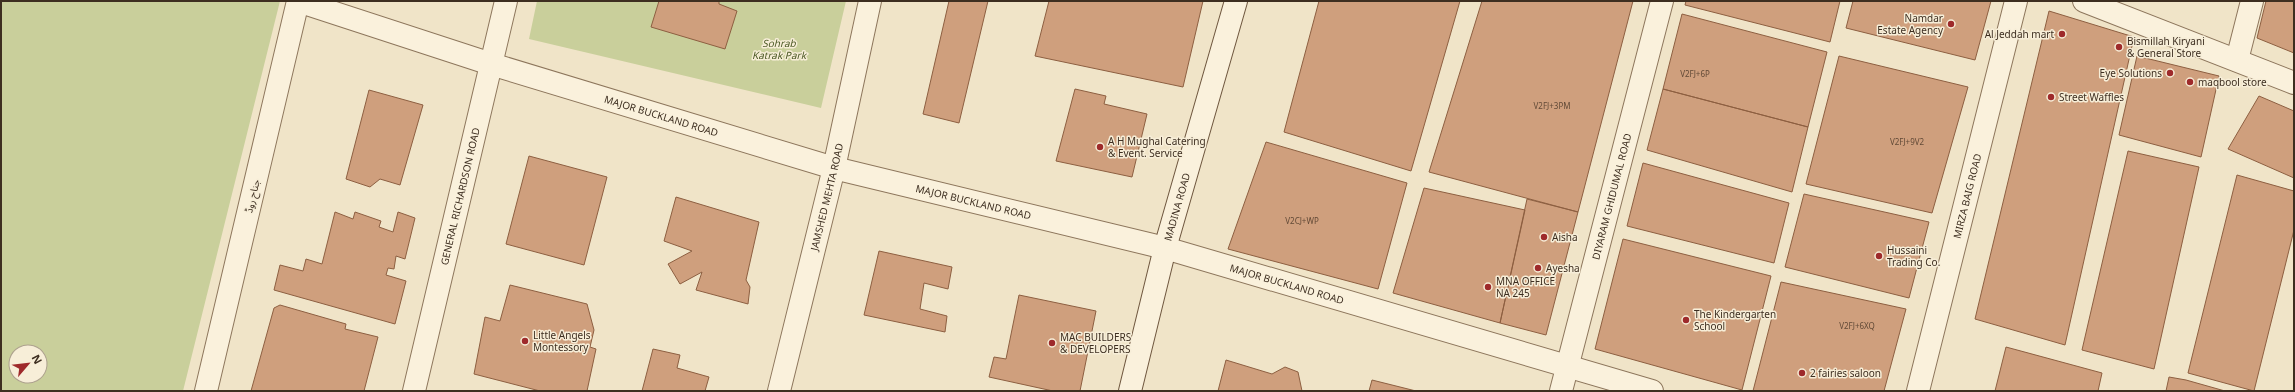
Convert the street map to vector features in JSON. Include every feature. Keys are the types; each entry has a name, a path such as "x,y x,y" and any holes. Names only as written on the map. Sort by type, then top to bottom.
{"street":[{"name":"MAJOR BUCKLAND ROAD","path":"298,1 492,64 834,168 1165,248 1652,391"},
{"name":"جناح روڈ","path":"206,391 298,1"},
{"name":"GENERAL RICHARDSON ROAD","path":"414,391 506,1"},
{"name":"JAMSHED MEHTA ROAD","path":"780,391 834,168 870,1"},
{"name":"MADINA ROAD","path":"1130,391 1165,248 1236,1"},
{"name":"DIYARAM GHIDUMAL ROAD","path":"1561,391 1662,1"},
{"name":"MIRZA BAIG ROAD","path":"1918,391 2016,1"},
{"path":"2084,1 2237,60 2294,84"},
{"path":"2237,60 2252,1"}],"green space":[{"path":"1,1 280,1 183,391 1,391"},
{"name":"Sohrab Katrak Park","path":"537,1 846,1 821,108 529,39"}],"building":[{"path":"659,1 719,1 719,4 737,11 725,49 651,27"},
{"path":"949,1 988,1 959,123 923,114"},
{"path":"1049,1 1203,1 1183,87 1035,56"},
{"path":"1319,1 1460,1 1411,171 1284,132"},
{"path":"1482,1 1633,1 1578,212 1429,172"},
{"path":"1686,1 1840,1 1830,42 1685,5"},
{"path":"1853,1 1991,1 1975,60 1846,28"},
{"path":"2266,1 2294,1 2294,53 2257,38"},
{"path":"2049,11 2134,37 2065,345 1975,319"},
{"path":"1682,14 1827,52 1808,127 1663,89"},
{"path":"1839,56 1968,87 1932,213 1806,184"},
{"path":"2137,56 2219,76 2201,157 2119,135"},
{"path":"1075,89 1106,96 1104,104 1147,114 1132,177 1056,161"},
{"path":"1663,89 1808,127 1792,192 1647,150"},
{"path":"369,90 423,105 400,185 380,179 370,187 346,179"},
{"path":"2259,96 2294,111 2294,178 2228,149"},
{"path":"1266,142 1407,183 1378,289 1228,249"},
{"path":"2128,151 2199,167 2154,369 2082,350"},
{"path":"529,156 607,177 584,265 506,244"},
{"path":"1643,163 1789,203 1774,263 1627,226"},
{"path":"2237,175 2294,191 2294,230 2254,391 2188,373"},
{"path":"1424,188 1525,210 1500,323 1393,293"},
{"path":"1804,194 1929,222 1909,298 1785,267"},
{"path":"676,197 759,222 746,280 750,287 748,304 696,290 702,272 680,284 668,264 692,251 664,241"},
{"name":"Ayesha","path":"1527,199 1578,212 1546,335 1500,323"},
{"path":"335,212 353,219 355,212 381,221 379,227 393,232 398,212 415,218 405,259 396,256 394,269 388,268 386,275 406,281 395,324 274,290 280,265 303,271 306,259 322,264"},
{"path":"1623,239 1771,276 1742,390 1595,349"},
{"path":"879,251 952,267 948,289 924,283 920,309 947,316 945,332 864,315"},
{"path":"1781,282 1906,309 1884,391 1753,391"},
{"path":"510,285 587,304 594,330 590,347 596,349 587,391 540,391 474,374 485,317 500,321"},
{"path":"1019,295 1096,311 1080,391 1053,391 989,377 994,357 1006,359"},
{"path":"280,305 346,324 345,329 378,337 364,391 251,391 274,308"},
{"path":"2006,347 2102,373 2098,391 1995,391"},
{"path":"653,349 680,355 677,368 709,377 705,391 642,391"},
{"path":"1226,360 1272,374 1285,367 1298,372 1302,391 1218,391"},
{"path":"2169,377 2186,380 2225,391 2166,391"},
{"path":"1372,380 1416,391 1369,391"}],"place":[{"name":"Namdar Estate Agency","path":"1951,24"},
{"name":"Al Jeddah mart","path":"2062,34"},
{"name":"Bismillah Kiryani & General Store","path":"2119,47"},
{"name":"Eye Solutions","path":"2170,73"},
{"name":"maqbool store","path":"2190,82"},
{"name":"Street Waffles","path":"2051,97"},
{"name":"A H Mughal Catering & Event. Service","path":"1100,147"},
{"name":"Aisha","path":"1544,237"},
{"name":"Hussaini Trading Co.","path":"1879,256"},
{"name":"Ayesha","path":"1538,268"},
{"name":"MNA OFFICE NA 245","path":"1488,287"},
{"name":"The Kindergarten School","path":"1686,320"},
{"name":"Little Angels Montessory","path":"525,341"},
{"name":"MAC BUILDERS & DEVELOPERS","path":"1052,343"},
{"name":"2 fairies saloon","path":"1802,373"}]}
